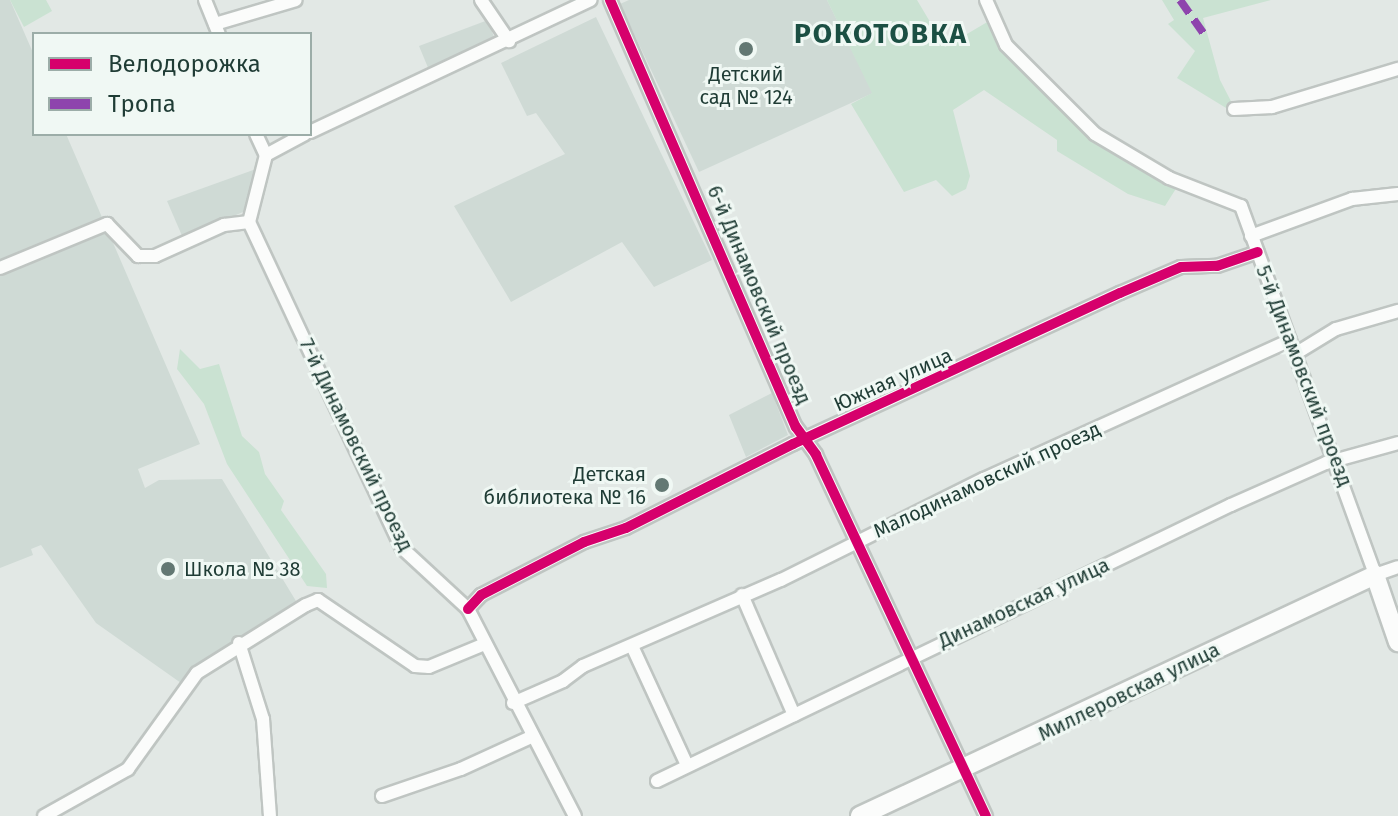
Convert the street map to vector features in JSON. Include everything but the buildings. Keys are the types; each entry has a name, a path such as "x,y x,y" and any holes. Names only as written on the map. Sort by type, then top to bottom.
{"street":[{"path":"205,0 217,29 296,0"},
{"path":"481,0 509,41"},
{"path":"312,131 591,0"},
{"name":"6-й Динамовский проезд","path":"610,0 804,440 816,455 986,816"},
{"name":"5-й Динамовский проезд","path":"986,0 1006,45 1095,134 1169,178 1226,196 1241,206 1398,642"},
{"path":"1234,109 1272,107 1398,69"},
{"path":"0,268 107,224 138,256 155,256 224,225 249,222 266,155 257,136"},
{"path":"266,155 302,136"},
{"path":"1251,236 1352,199 1398,194"},
{"name":"7-й Динамовский проезд","path":"249,222 402,548 468,609 482,645 575,816"},
{"name":"Южная улица","path":"468,609 481,595 537,565 1181,267 1217,266 1258,252"},
{"path":"1295,354 1336,329 1398,311"},
{"name":"Малодинамовский проезд","path":"513,703 1290,340"},
{"name":"Динамовская улица","path":"657,781 911,656 1335,460 1398,443"},
{"name":"Миллеровская улица","path":"860,816 1375,575 1398,567"},
{"path":"742,595 794,715"},
{"path":"44,816 137,761 185,686 239,643 318,600 415,666 429,667 482,645"},
{"path":"239,643 263,719 270,816"},
{"path":"632,646 687,765"},
{"path":"382,796 461,769 531,737"}],"shaded area":[{"path":"0,0 10,0 32,50 32,136 67,136 200,444 138,469 145,488 159,480 222,479 299,606 200,662 181,683 96,623 41,545 31,549 33,555 0,568"},
{"name":"Детский сад № 124","path":"629,0 827,0 873,93 699,172 620,4"},
{"path":"596,17 712,260 654,287 622,242 511,302 454,206 565,154 536,113 527,116 501,63"},
{"path":"488,20 495,40 429,70 419,46"},
{"path":"256,169 243,212 183,238 167,201"},
{"path":"772,393 788,435 746,457 729,415"}],"green space":[{"path":"10,0 46,0 52,11 24,27"},
{"path":"827,0 917,0 945,47 989,21 1018,66 1092,137 1177,187 1165,206 1128,194 1057,151 1057,140 984,90 953,110 970,176 966,189 952,196 936,180 904,192 851,104 872,93"},
{"path":"1162,0 1271,0 1203,18 1220,80 1234,107 1231,111 1177,78 1195,51 1168,24 1174,20"},
{"path":"180,349 200,369 219,364 242,436 259,452 265,474 284,501 281,510 326,574 327,588 307,586 227,464 204,404 177,369"}],"marked path":[{"path":"1180,0 1206,37"}],"cycle path":[{"path":"610,0 796,427 816,455 986,816"},
{"path":"468,609 481,595 584,542 626,528 793,444 1120,293 1181,267 1217,266 1258,252"}],"place":[{"name":"Детский сад № 124","path":"746,49"},
{"name":"Детская библиотека № 16","path":"662,485"},
{"name":"Школа № 38","path":"168,569"}],"district":[{"name":"РОКОТОВКА","path":"881,34"}]}
